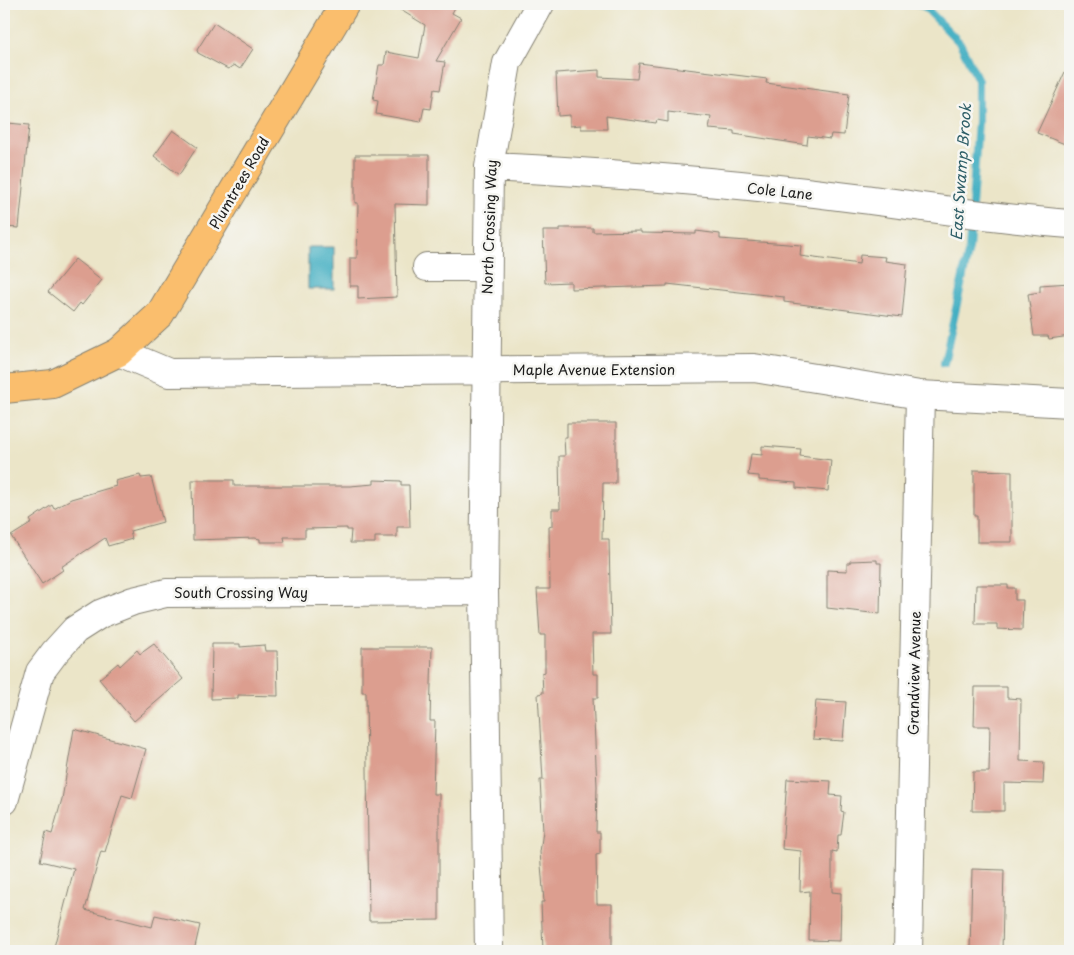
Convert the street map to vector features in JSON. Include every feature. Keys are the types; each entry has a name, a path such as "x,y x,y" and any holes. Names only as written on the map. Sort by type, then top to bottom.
{"main road":[{"name":"Plumtrees Road","path":"4,389 53,384 119,352 160,314 345,4"}],"street":[{"name":"North Crossing Way","path":"485,370 489,167 507,63 540,4"},
{"name":"Cole Lane","path":"489,167 625,174 862,199 1004,219 1070,224"},
{"path":"427,267 487,267"},
{"name":"Maple Avenue Extension","path":"119,352 169,373 754,368 920,395 1070,403"},
{"path":"485,370 484,591 489,951"},
{"name":"Grandview Avenue","path":"908,951 920,395"},
{"name":"South Crossing Way","path":"4,801 40,672 75,630 100,614 133,600 166,593 484,591"}],"water":[{"path":"308,247 334,247 334,289 308,289"}],"building":[{"path":"391,4 457,4 452,13 461,18 436,61 445,62 440,90 434,89 431,109 424,108 421,122 376,114 378,101 373,100 379,65 384,65 386,52 419,58 425,25"},
{"path":"214,23 253,49 240,69 234,65 228,69 198,53 197,50"},
{"path":"1070,61 1070,146 1037,133"},
{"path":"639,63 767,79 766,83 849,94 844,135 831,134 830,139 808,136 807,145 734,134 734,131 709,129 711,117 668,112 668,122 657,120 656,123 606,116 607,129 581,129 581,125 570,126 570,115 558,116 556,73 599,70 599,77 637,79"},
{"path":"8,123 29,125 19,228 4,227 4,149"},
{"path":"173,130 197,147 179,175 154,156"},
{"path":"355,155 429,155 429,205 395,204 397,297 358,299 358,286 350,286 350,258 357,258 358,203 355,203"},
{"path":"560,228 593,228 593,232 641,231 641,233 696,234 696,231 720,234 720,239 801,245 800,256 859,264 860,255 886,257 885,261 907,264 902,317 784,302 784,297 667,284 667,286 571,289 571,282 545,283 543,231 560,231"},
{"path":"75,259 102,280 82,305 80,303 73,312 48,292"},
{"path":"1070,283 1070,336 1049,339 1048,336 1034,336 1028,294 1040,292 1040,285"},
{"path":"567,423 616,423 616,483 603,483 602,539 609,539 611,634 592,634 593,674 598,674 598,698 593,698 597,786 596,832 600,832 600,854 596,855 597,904 612,904 612,951 543,951 541,902 544,902 540,852 543,831 540,780 543,780 538,694 543,693 542,673 545,672 545,635 540,635 537,589 550,589 549,527 552,526 552,509 560,509 559,456 565,456 564,437 567,437"},
{"path":"762,446 801,449 800,456 831,460 828,491 796,488 796,483 759,480 759,476 748,475 751,454 762,455"},
{"path":"974,470 1012,471 1012,542 977,542 977,516 974,516"},
{"path":"140,475 141,478 151,477 163,522 130,531 132,539 108,546 105,538 61,567 63,570 42,584 11,536 32,523 30,520 52,505 54,509 71,499 116,486 115,481"},
{"path":"192,480 234,480 234,486 350,486 374,484 374,480 401,481 401,485 409,485 410,527 397,527 397,537 375,537 375,543 350,543 351,530 347,530 347,528 305,529 305,537 284,537 285,542 260,542 260,539 255,538 193,540"},
{"path":"877,560 877,563 881,563 880,614 827,608 827,570 847,571 847,563 850,563 850,561"},
{"path":"976,585 1008,585 1008,588 1015,588 1015,600 1023,600 1022,630 997,629 997,624 975,624"},
{"path":"154,644 183,679 134,721 99,679 118,663 120,666 137,650 140,654"},
{"path":"212,644 240,644 240,647 264,645 265,651 277,651 278,696 238,695 238,698 211,699"},
{"path":"362,647 432,647 430,721 435,721 433,794 439,794 439,920 369,921 366,692 362,692"},
{"path":"975,687 1007,687 1007,698 1021,699 1020,761 1044,762 1043,784 1004,783 1004,811 972,811 973,772 989,772 990,726 974,726"},
{"path":"816,700 846,702 843,741 813,739"},
{"path":"74,729 146,749 132,798 122,795 105,852 101,851 85,910 152,927 155,915 200,925 194,951 53,951 74,869 40,861 46,832 52,834 62,799"},
{"path":"787,779 831,781 830,795 842,796 841,811 844,812 841,835 838,835 837,852 832,851 832,892 841,893 840,941 809,940 810,891 800,892 801,851 782,849"},
{"path":"972,869 1004,870 1002,951 970,951"}],"waterway":[{"name":"East Swamp Brook","path":"916,4 924,6 960,43 978,80 978,121 969,249 944,363"}]}
